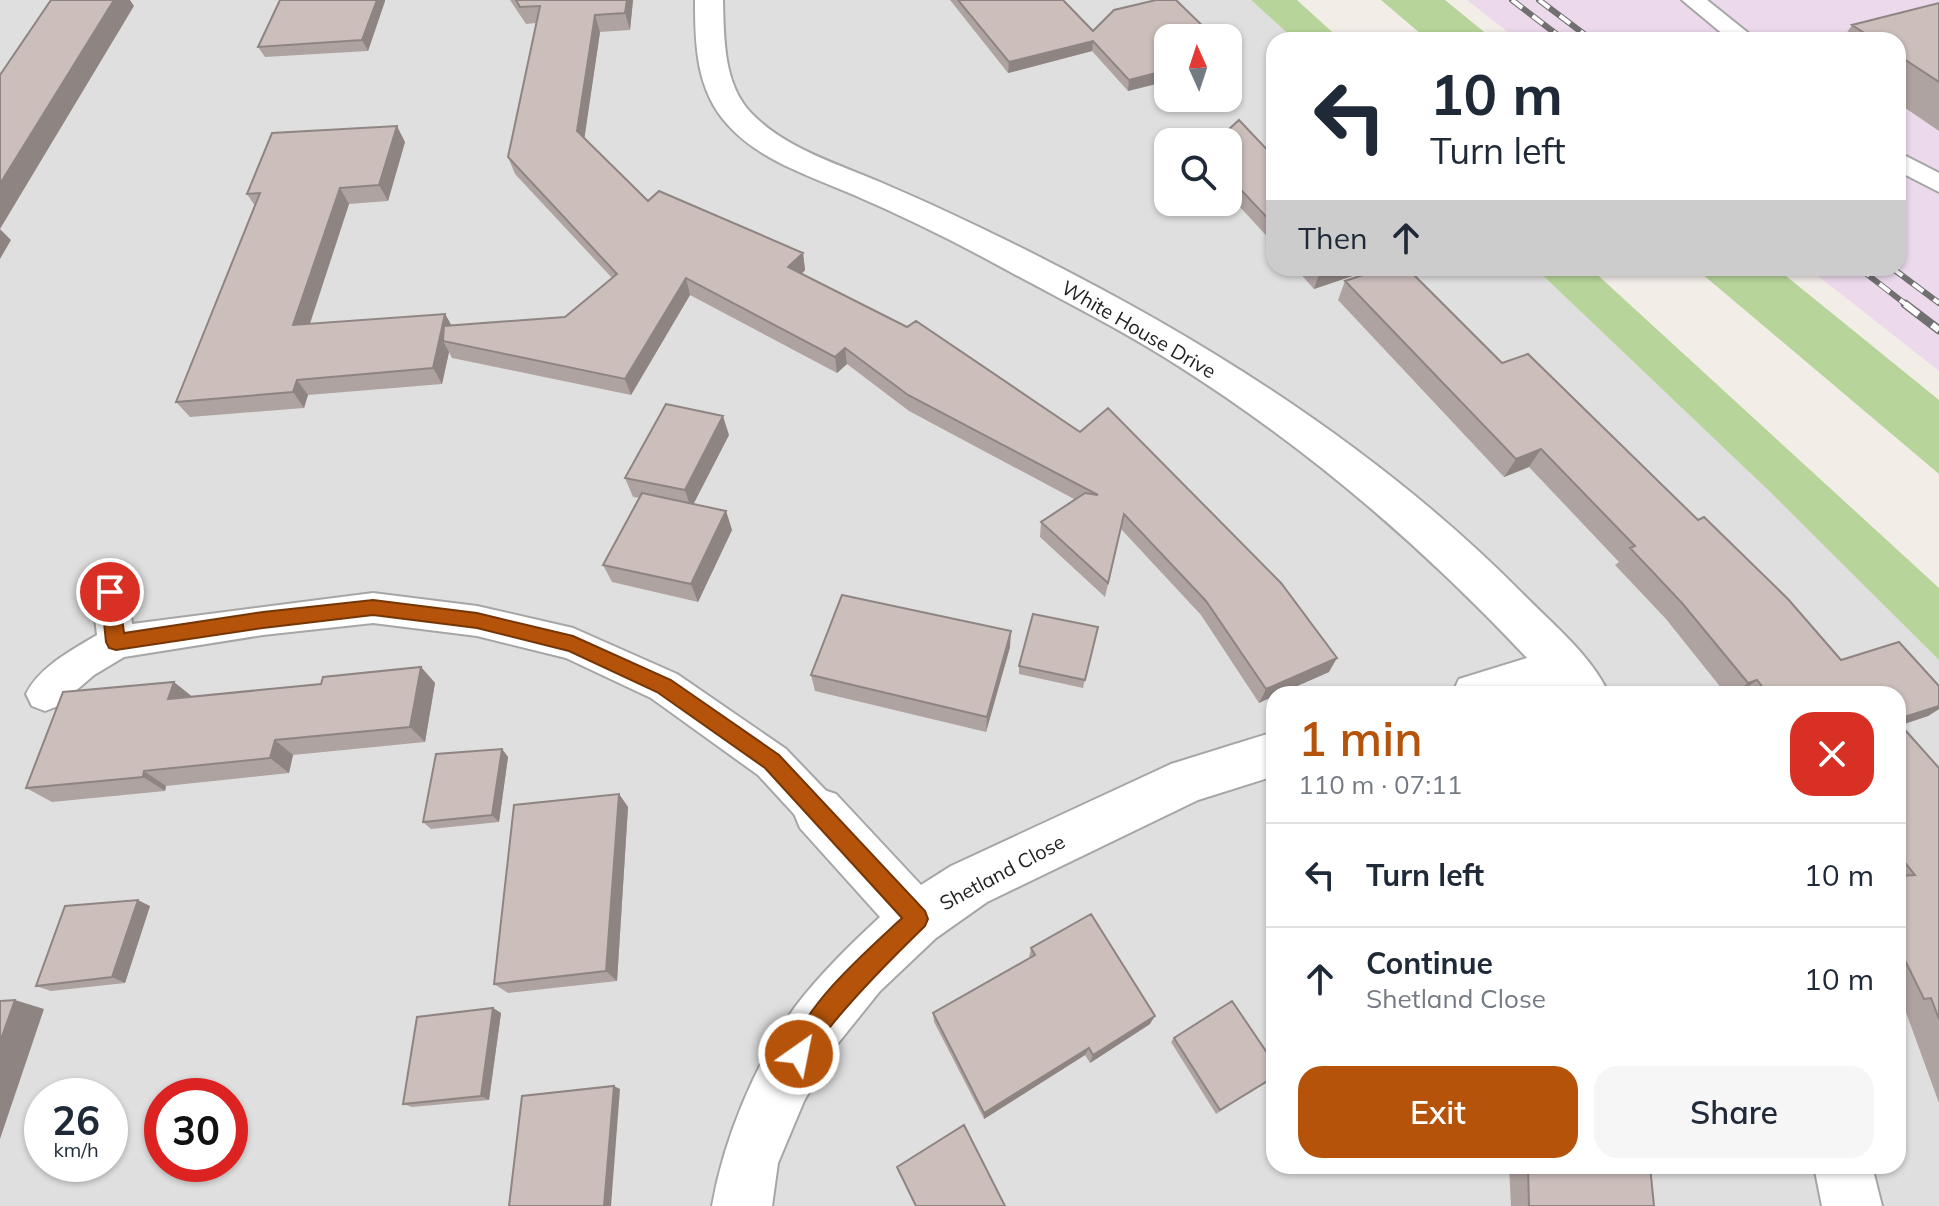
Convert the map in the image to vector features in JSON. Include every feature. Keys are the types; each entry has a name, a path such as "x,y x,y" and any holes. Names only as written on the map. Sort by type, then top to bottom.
{"street":[{"name":"White House Drive","path":"709,0 710,53 716,86 740,120 789,155 938,220 1194,358 1285,419 1388,496 1477,579 1575,680"},
{"path":"1532,686 1575,680"},
{"name":"Shetland Close","path":"742,1206 749,1163 783,1082 815,1027 861,972 917,919 969,884 1188,780 1266,756"},
{"path":"818,811 917,919"},
{"path":"1845,1174 1852,1206"}],"lane":[{"path":"1693,0 1735,32"},
{"path":"1906,165 1939,184"},
{"path":"110,592 116,642"},
{"path":"45,694 81,664 116,642 263,620 373,608 477,621 573,644 664,686 772,762 818,811"}],"shaded area":[{"path":"0,0 1251,0 1286,32 1266,32 1266,276 1543,276 1768,490 1939,660 1939,1206 0,1206"},
{"path":"1467,0 1939,0 1939,371 1818,276 1906,276 1906,32 1508,32"}],"green space":[{"path":"1251,0 1297,0 1332,32 1286,32"},
{"path":"1381,0 1445,0 1484,32 1419,32"},
{"path":"1543,276 1599,276 1939,588 1939,660 1768,490"},
{"path":"1704,276 1786,276 1939,400 1939,474"}],"building":[{"path":"51,0 114,0 0,184 0,75"},
{"path":"280,0 377,0 362,40 258,47"},
{"path":"516,0 627,0 625,13 595,15 577,131 648,201 659,191 803,253 788,267 907,327 916,321 1080,432 1108,408 1281,583 1337,658 1273,686 1266,686 1266,689 1206,601 1124,514 1108,583 1041,522 1085,493 1098,495 908,395 845,348 835,357 686,278 625,379 443,341 444,326 565,317 617,274 508,157 540,6 520,7"},
{"path":"958,0 1063,0 1093,31 1114,10 1156,0 1176,0 1201,24 1154,24 1154,74 1129,80 1093,41 1009,62"},
{"path":"1939,3 1939,82 1906,60 1906,32 1863,32 1852,25"},
{"path":"1239,120 1266,149 1266,216 1242,191 1242,128 1230,128"},
{"path":"397,126 379,185 340,188 293,325 445,314 433,368 297,380 293,392 176,402 260,193 247,194 272,133"},
{"path":"1360,276 1415,276 1502,363 1528,354 1698,520 1704,517 1788,599 1841,660 1899,642 1939,686 1939,706 1906,716 1906,686 1762,686 1757,680 1748,683 1682,603 1630,548 1635,546 1541,449 1516,459 1345,281"},
{"path":"666,404 723,416 685,490 625,478"},
{"path":"642,493 726,511 691,584 603,565"},
{"path":"842,595 1011,631 987,717 811,675"},
{"path":"1033,614 1098,627 1085,680 1019,666"},
{"path":"421,667 410,727 275,740 270,758 144,771 143,777 26,788 63,692 174,682 168,699 321,684 323,677"},
{"path":"1906,731 1939,768 1939,1019 1931,998 1924,999 1906,962 1906,876 1915,875 1906,864"},
{"path":"502,749 492,815 423,822 436,754"},
{"path":"619,794 606,971 494,984 514,805"},
{"path":"138,900 112,977 36,986 65,906"},
{"path":"1091,914 1155,1016 1093,1055 1089,1048 984,1113 933,1013 1035,955 1031,948"},
{"path":"15,1000 0,1042 0,1001"},
{"path":"1232,1001 1266,1051 1266,1082 1220,1110 1174,1038"},
{"path":"493,1008 481,1096 403,1104 417,1017"},
{"path":"614,1086 604,1206 509,1206 522,1096"},
{"path":"964,1125 1005,1206 916,1206 897,1167"},
{"path":"1528,1174 1651,1174 1654,1206 1529,1206"}],"railway":[{"path":"1512,0 1554,32"},
{"path":"1539,0 1581,32"},
{"path":"1869,276 1908,306"},
{"path":"1903,276 1939,303"},
{"path":"1905,304 1939,330"}],"route":[{"path":"110,592 116,642 263,620 373,608 477,621 573,644 664,686 772,762 917,919 861,972 815,1027 799,1054"}]}
